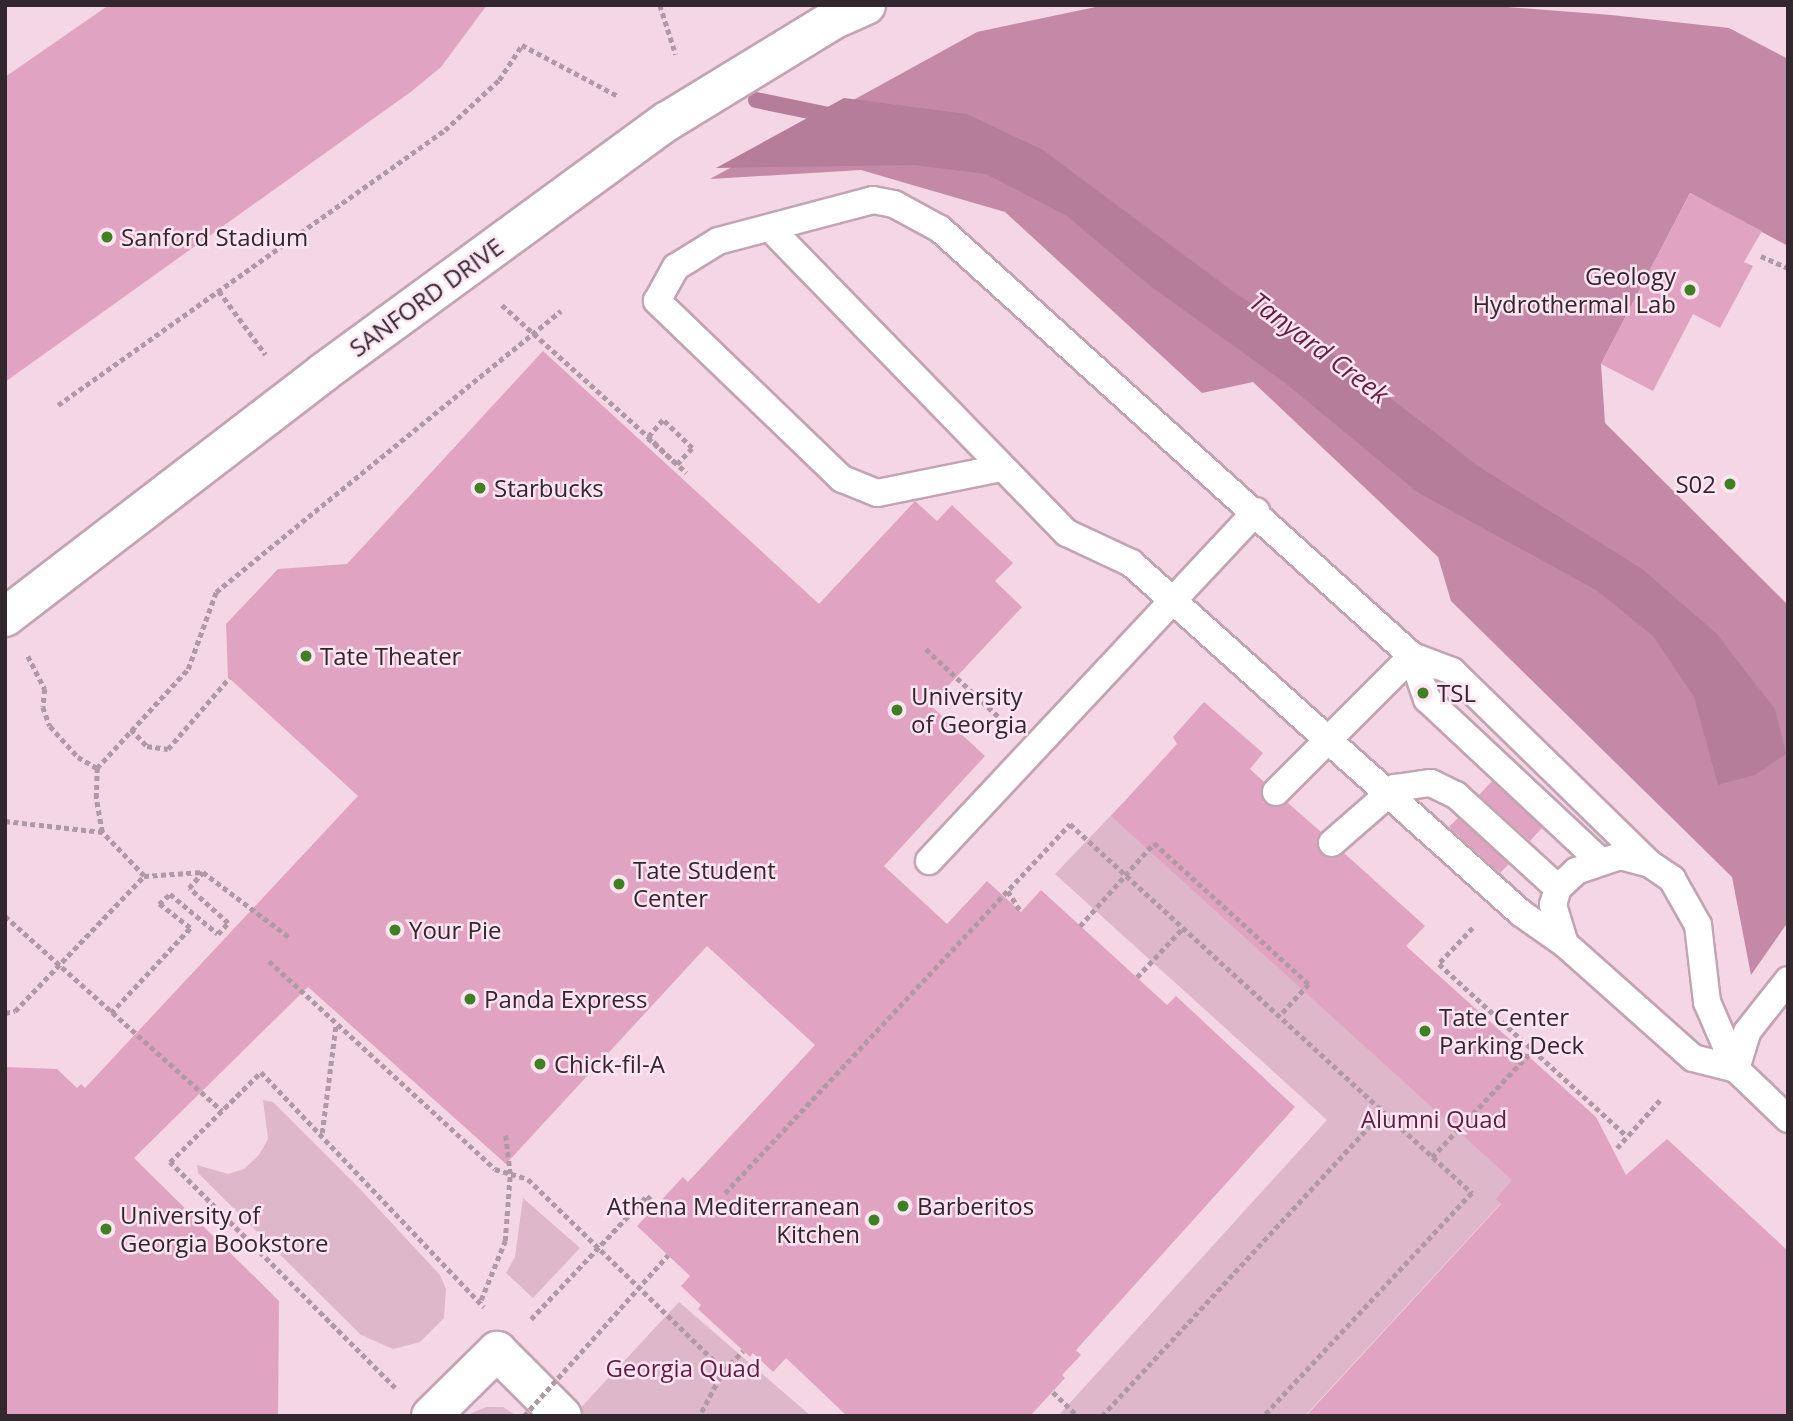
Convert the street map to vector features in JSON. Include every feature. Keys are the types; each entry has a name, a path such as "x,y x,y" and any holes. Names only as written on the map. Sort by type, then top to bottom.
{"street":[{"name":"SANFORD DRIVE","path":"13,633 324,372 666,122 835,19 866,5"},
{"path":"417,1406 497,1351 562,1416"}],"lane":[{"path":"1001,468 877,493 842,479 657,301 676,267 718,241 873,200 894,204 940,229 1256,511 1412,656 1452,671 1650,864 1672,879 1699,925 1707,1002 1735,1069 1788,1119"},
{"path":"771,229 1067,534 1131,563 1521,913 1565,944 1693,1058 1735,1069"},
{"path":"929,862 1256,511"},
{"path":"1276,792 1412,656"},
{"path":"1412,656 1427,699 1600,861"},
{"path":"1332,843 1386,794 1420,782 1443,787 1558,888"},
{"path":"1565,944 1553,905 1558,888 1576,871 1620,856 1650,864"},
{"path":"1735,1069 1747,1032 1788,980"}],"path":[{"path":"660,5 676,55"},
{"path":"58,405 446,130 499,80 523,45 618,96"},
{"path":"1761,256 1788,268"},
{"path":"219,291 267,356"},
{"path":"502,305 654,442 662,449 669,457 677,464 692,448 663,420 648,438 668,455 677,464 687,473"},
{"path":"144,876 102,832 96,799 97,768 188,669 216,592 561,311"},
{"path":"13,633 38,668 50,726 78,757 97,768"},
{"path":"926,649 999,717"},
{"path":"131,729 147,746 168,749 229,678"},
{"path":"6,821 102,832"},
{"path":"725,1193 1070,824 1472,1193 1264,1416"},
{"path":"1080,926 1154,843 1309,984 1280,1016"},
{"path":"111,1013 190,928 159,904 170,894 218,934 228,923 189,888 203,872"},
{"path":"5,1013 15,1011 57,964 144,876 203,872 289,937"},
{"path":"1008,891 1021,912"},
{"path":"5,916 222,1111"},
{"path":"1137,977 1183,928"},
{"path":"1473,928 1439,964 1627,1136"},
{"path":"269,961 495,1169 528,1179 603,1247 724,1370"},
{"path":"322,1134 336,1024"},
{"path":"1432,1157 1532,1050"},
{"path":"417,1406 170,1162 261,1072 481,1300 497,1351 603,1247 647,1196 656,1205"},
{"path":"1617,1148 1660,1100"},
{"path":"1102,1416 1383,1111"},
{"path":"481,1300 505,1241 510,1174 505,1132"},
{"path":"523,1416 668,1255"},
{"path":"700,1416 724,1370 743,1351"},
{"path":"1052,1392 1078,1416"}],"green space":[{"name":"Alumni Quad","path":"1184,739 1584,1113 1305,1416 1058,1416 1327,1120 1055,874"},
{"path":"263,1100 273,1102 361,1190 440,1275 446,1289 444,1318 420,1342 393,1349 361,1335 198,1173 197,1165 228,1174 244,1169 259,1155 268,1139"},
{"path":"523,1198 580,1248 533,1298 506,1273 515,1257"},
{"name":"Georgia Quad","path":"679,1302 811,1416 573,1416"},
{"path":"486,1407 503,1407 517,1416 465,1416"}],"shaded area":[{"path":"1105,5 1482,5 1611,15 1729,28 1788,59 1788,246 1690,193 1601,364 1605,423 1788,605 1788,922 1751,975 1732,877 1451,601 1438,557 1253,382 1202,393 1005,212 861,170 710,179 977,32"}],"water":[{"path":"844,98 967,114 1043,150 1235,293 1339,358 1478,466 1642,569 1716,633 1775,709 1786,754 1755,775 1718,785 1694,697 1653,636 1596,590 1417,492 1284,382 1149,285 1067,216 986,174 914,165 716,168"}],"building":[{"name":"Sanford Stadium","path":"109,5 487,5 441,67 412,91 5,382 5,77"},
{"name":"Geology Hydrothermal Lab","path":"1690,193 1762,231 1744,262 1753,266 1720,328 1693,314 1653,391 1601,364"},
{"name":"Tate Student Center","path":"543,351 819,604 915,501 937,521 952,505 1013,563 995,581 1022,607 930,705 985,756 884,866 947,924 987,881 1021,912 1041,890 1167,1005 1176,996 1295,1107 1076,1350 1081,1355 1062,1375 1065,1378 1030,1416 847,1416 786,1358 773,1372 753,1353 750,1357 698,1309 701,1305 681,1286 690,1276 637,1226 683,1177 688,1182 815,1045 707,946 506,1164 308,987 134,1158 279,1301 278,1416 5,1416 5,1067 57,1069 77,1088 81,1084 85,1088 358,796 228,677 226,624 278,569 347,564"},
{"name":"Tate Center Parking Deck","path":"1204,702 1263,753 1250,769 1264,782 1261,795 1264,803 1279,807 1288,803 1321,832 1317,845 1321,854 1334,858 1344,853 1425,926 1406,946 1596,1117 1626,1175 1667,1139 1788,1251 1788,1416 1306,1416 1501,1204 1496,1199 1512,1180 1111,816 1177,744 1173,737"},
{"path":"1492,781 1542,828 1530,841 1479,795"},
{"path":"1458,818 1509,864 1500,873 1449,827"}],"waterway":[{"name":"Tanyard Creek","path":"756,100 838,117"}],"place":[{"name":"Sanford Stadium","path":"107,237"},
{"name":"Geology Hydrothermal Lab","path":"1690,290"},
{"name":"S02","path":"1730,484"},
{"name":"Starbucks","path":"480,488"},
{"name":"Tate Theater","path":"306,656"},
{"name":"TSL","path":"1423,693"},
{"name":"University of Georgia","path":"897,710"},
{"name":"Tate Student Center","path":"619,884"},
{"name":"Your Pie","path":"395,930"},
{"name":"Panda Express","path":"470,999"},
{"name":"Tate Center Parking Deck","path":"1425,1031"},
{"name":"Chick-fil-A","path":"540,1064"},
{"name":"Barberitos","path":"903,1206"},
{"name":"Athena Mediterranean Kitchen","path":"874,1220"},
{"name":"University of Georgia Bookstore","path":"106,1229"}]}
